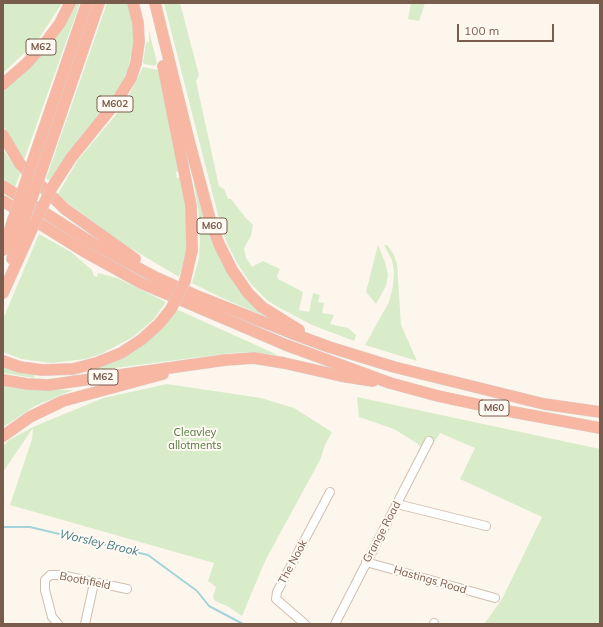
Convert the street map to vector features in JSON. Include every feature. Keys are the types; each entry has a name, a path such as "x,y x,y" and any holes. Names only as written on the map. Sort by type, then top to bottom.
{"highway":[{"name":"M62","path":"3,84 26,64 45,43 60,23 70,3"},
{"name":"M602","path":"3,294 22,226 30,169 87,3"},
{"name":"M602","path":"3,285 99,3"},
{"name":"M602","path":"3,250 50,189 71,158 117,101 131,78 136,63 139,42 138,23 133,3"},
{"name":"M60","path":"3,361 20,367 42,370 73,369 96,364 121,353 141,340 159,324 171,309 185,281 192,250 191,206 176,126 148,3"},
{"name":"M60","path":"155,3 210,219 219,244 232,270 240,283 255,300 282,320 320,340 370,359"},
{"name":"M60","path":"3,135 20,164 72,216 125,252 195,295"},
{"name":"M60","path":"3,186 92,243 155,277 195,295 291,333 370,359 544,404 600,412"},
{"name":"M60","path":"3,201 85,252 158,291 286,345 390,383"},
{"name":"M60","path":"202,363 242,358 265,359 341,376 390,383 507,411 600,428"},
{"name":"M62","path":"3,380 49,385 202,363"},
{"path":"3,436 30,417 63,401 202,363"}],"street":[{"name":"Grange Road","path":"335,624 429,441"},
{"name":"The Nook","path":"305,624 276,599 277,592 330,492"},
{"path":"397,504 486,526"},
{"name":"Hastings Road","path":"366,562 495,598"},
{"name":"Boothfield","path":"58,624 52,617 46,590 45,580 50,575 61,575 126,589"},
{"path":"85,624 94,583"}],"green space":[{"path":"3,3 62,3 38,40 3,73"},
{"path":"75,3 80,3 24,160 3,125 3,88"},
{"path":"107,3 128,3 135,36 128,69 116,95 69,151 50,180 46,179"},
{"path":"164,3 180,3 199,75 196,81 219,186 224,189 228,199 231,199 253,225 251,236 244,248 246,258 252,267 263,261 280,269 277,276 278,279 303,292 299,310 309,312 313,293 320,295 318,302 324,303 322,313 334,315 330,324 348,328 356,335 354,341 312,325 268,301 251,284 237,263 226,241 218,215"},
{"path":"411,3 425,3 419,21 408,19"},
{"path":"149,30 157,63 155,66 144,64 143,62 146,43 149,42"},
{"path":"143,67 158,70 179,171 176,172 177,178 180,178 185,207 187,238 186,253 179,277 122,243 57,195 78,160 124,105"},
{"path":"3,149 20,174 15,187 3,178"},
{"path":"193,178 214,246 229,276 242,293 278,322 192,283 199,258 200,241 199,215"},
{"path":"39,234 71,252 92,270 94,276 97,277 98,273 117,278 166,302 154,319 133,337 101,354 85,359 52,363 21,359 3,352 3,319"},
{"path":"378,245 385,262 388,275 386,286 376,304 366,292"},
{"path":"384,245 387,245 393,253 397,264 401,325 417,361 365,345 389,302 393,286 394,271 392,260"},
{"path":"178,310 278,355 251,352 231,353 84,372 102,367 139,348 163,328"},
{"path":"3,366 35,374 34,378 3,373"},
{"name":"Cleavley allotments","path":"167,384 261,398 294,408 332,432 325,445 320,460 265,561 242,616 227,606 215,601 213,597 216,587 208,581 214,563 10,505 32,439 33,428 3,472 3,446 9,440 33,427 103,398"},
{"path":"3,386 25,390 73,390 35,406 3,427"},
{"path":"357,397 600,449 600,624 484,624 502,599 542,517 460,479 475,448 440,433 427,454 418,444 394,429 359,417"}],"waterway":[{"name":"Worsley Brook","path":"3,527 30,527 148,555 197,591 209,606 243,624"}]}
